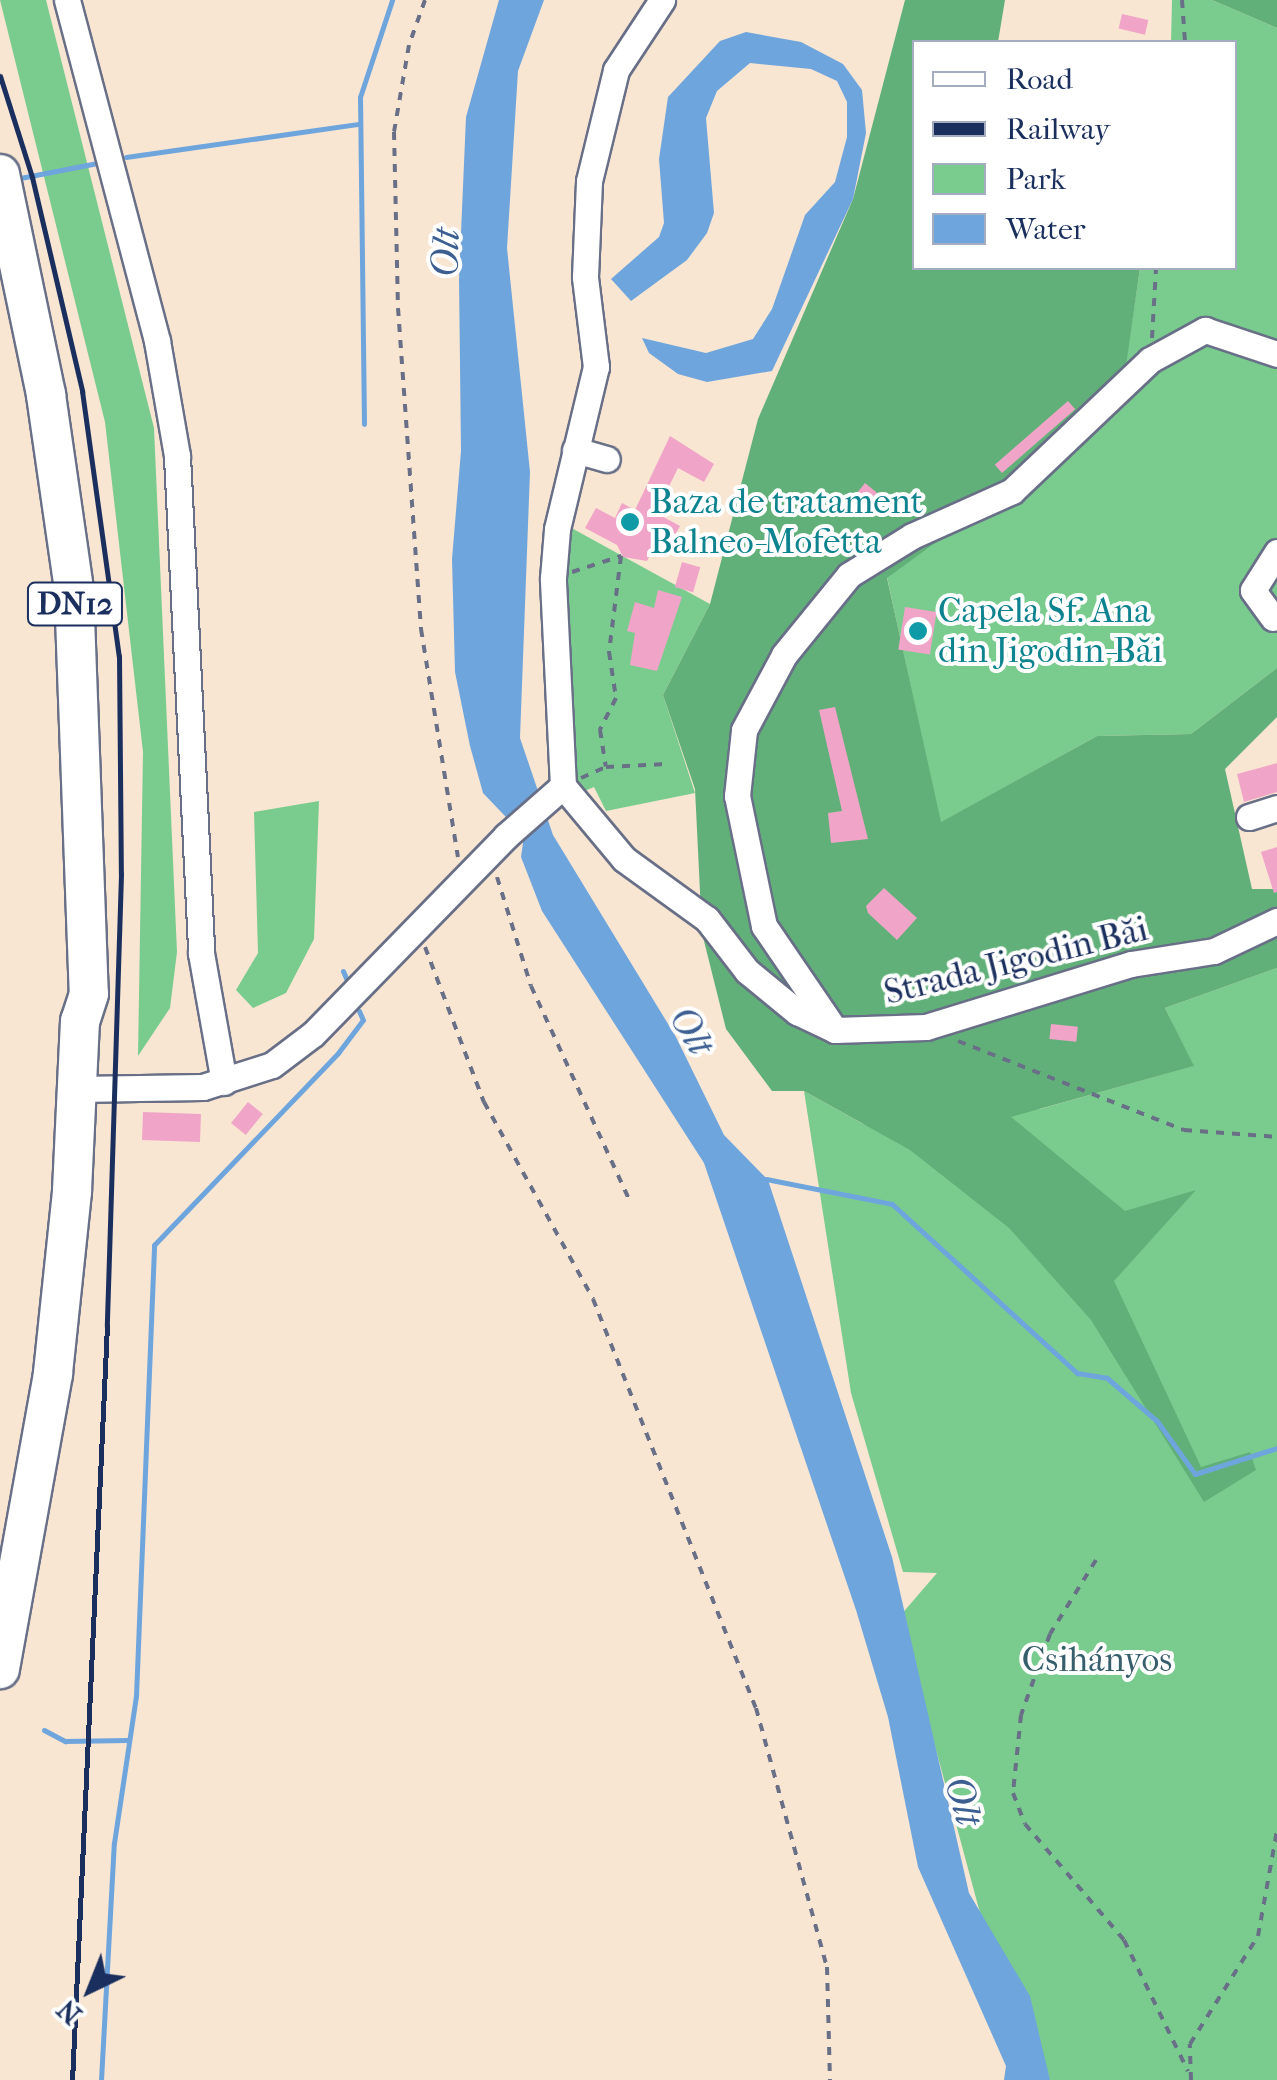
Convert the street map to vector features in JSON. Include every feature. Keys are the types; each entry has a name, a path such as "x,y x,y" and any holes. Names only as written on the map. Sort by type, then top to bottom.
{"highway":[{"name":"DN12","path":"0,174 46,395 74,590 87,836 89,994 80,1020 53,1374 0,1670"},
{"name":"DN12","path":"0,263 30,398 58,592 72,991 80,1020"}],"street":[{"path":"68,0 157,342 178,456 201,953 224,1082"},
{"path":"77,1089 131,1092 224,1082 290,1054 498,844 555,793 553,578 557,528 596,367 584,246 597,133 616,70 662,0"},
{"path":"835,1030 764,926 737,796 740,748 754,709 801,630 848,576 912,536 1012,491 1150,360 1205,330 1277,354"},
{"path":"576,450 607,458"},
{"path":"1273,618 1253,590 1277,552"},
{"name":"Strada Jigodin Băi","path":"555,793 624,858 707,918 747,971 797,1012 835,1030 926,1027 1132,964 1214,951 1277,921"},
{"path":"1249,817 1277,808"}],"path":[{"path":"426,0 409,44 394,132 398,308 420,629 462,880"},
{"path":"1182,0 1185,40"},
{"path":"1150,360 1156,270"},
{"path":"553,578 621,556 609,652 616,698 600,730 606,767"},
{"path":"555,793 606,767 666,764"},
{"path":"498,844 532,986 630,1201"},
{"path":"418,929 484,1102 593,1300 756,1708 827,1966 830,2080"},
{"path":"926,1027 1184,1130 1277,1138"},
{"path":"1096,1560 1050,1634 1021,1715 1013,1793 1025,1824 1124,1940 1191,2080"},
{"path":"1188,2071 1196,2030 1258,1936 1277,1830"}],"green space":[{"path":"0,0 46,0 154,428 177,952 170,1008 138,1056 143,752 105,422"},
{"path":"905,0 1005,0 998,40 912,40 912,270 1140,270 1120,408 887,578 941,822 1097,736 1191,734 1277,668 1277,717 1225,769 1252,889 1277,889 1277,968 1165,1008 1194,1066 1011,1117 1125,1211 1196,1190 1114,1281 1201,1467 1250,1452 1256,1470 1204,1502 1091,1320 1009,1228 910,1150 804,1091 772,1091 726,1029 702,933 695,789 663,695 710,604 758,419 853,199"},
{"path":"1172,0 1212,0 1277,28 1277,668 1191,734 1097,736 940,823 887,577 1119,408 1140,270 1237,270 1237,40 1171,40"},
{"path":"1212,0 1277,0 1277,28"},
{"path":"566,525 710,604 663,695 695,793 606,811 594,787 580,793 572,748"},
{"path":"319,801 314,939 286,993 253,1008 236,990 258,953 254,812"},
{"name":"Csihányos","path":"1277,968 1277,2080 1025,2080 900,1616 937,1573 903,1572 851,1393 804,1091 863,1124 1040,1109 1193,1066 1165,1008"}],"water":[{"path":"499,0 544,0 518,71 507,248 530,472 520,738 553,835 676,1037 724,1135 768,1180 892,1557 969,1893 1030,1996 1050,2080 1004,2080 1006,2066 918,1867 888,1717 856,1610 704,1163 542,911 521,857 524,836 483,793 470,746 455,672 452,559 461,451 459,279 466,117"},
{"path":"746,32 801,42 843,64 862,90 866,133 853,199 772,371 707,382 678,374 649,353 642,338 706,353 753,339 772,309 805,215 835,182 847,137 847,102 837,81 811,69 750,63 717,91 706,118 714,213 707,233 687,260 631,301 611,279 659,237 664,223 659,159 668,97 720,41"}],"building":[{"path":"1122,14 1148,20 1145,35 1119,29"},
{"path":"1068,401 1075,409 1002,473 995,465"},
{"name":"Baza de tratament Balneo-Mofetta","path":"670,436 714,464 704,482 678,468 656,513 680,526 667,550 656,544 647,561 623,557 617,545 585,528 596,508 615,518 622,503 635,510"},
{"path":"865,483 880,495 862,517 847,506"},
{"path":"682,562 700,567 693,592 675,587"},
{"path":"658,590 682,597 657,671 630,665 635,633 627,631 635,602 654,608"},
{"name":"Capela Sf. Ana din Jigodin-Băi","path":"905,607 937,612 930,654 898,649"},
{"path":"835,707 868,839 831,843 828,813 842,811 819,710"},
{"path":"1277,763 1277,792 1244,802 1237,774"},
{"path":"1277,847 1277,892 1274,893 1261,852"},
{"path":"884,888 917,918 897,940 868,913 866,906"},
{"path":"1051,1024 1078,1027 1076,1042 1049,1039"},
{"path":"248,1102 263,1114 246,1135 231,1123"},
{"path":"143,1112 201,1114 200,1142 142,1140"}],"waterway":[{"path":"364,424 360,97 392,0"},
{"path":"126,157 359,124"},
{"path":"15,179 97,163"},
{"path":"343,971 349,985"},
{"path":"101,2080 114,1843 136,1696 154,1245 338,1053 363,1020 359,1011"},
{"path":"766,1179 892,1204 1077,1373 1107,1378 1157,1421 1195,1474 1277,1448"},
{"path":"44,1730 65,1741 128,1740"}],"railway":[{"path":"0,76 32,177 82,391 119,656 121,874 107,1325 72,2080"}],"place":[{"name":"Baza de tratament Balneo-Mofetta","path":"630,522"},
{"name":"Capela Sf. Ana din Jigodin-Băi","path":"918,631"}],"water label":[{"name":"Olt","path":"446,253"},
{"name":"Olt","path":"691,1031"},
{"name":"Olt","path":"963,1801"}]}
